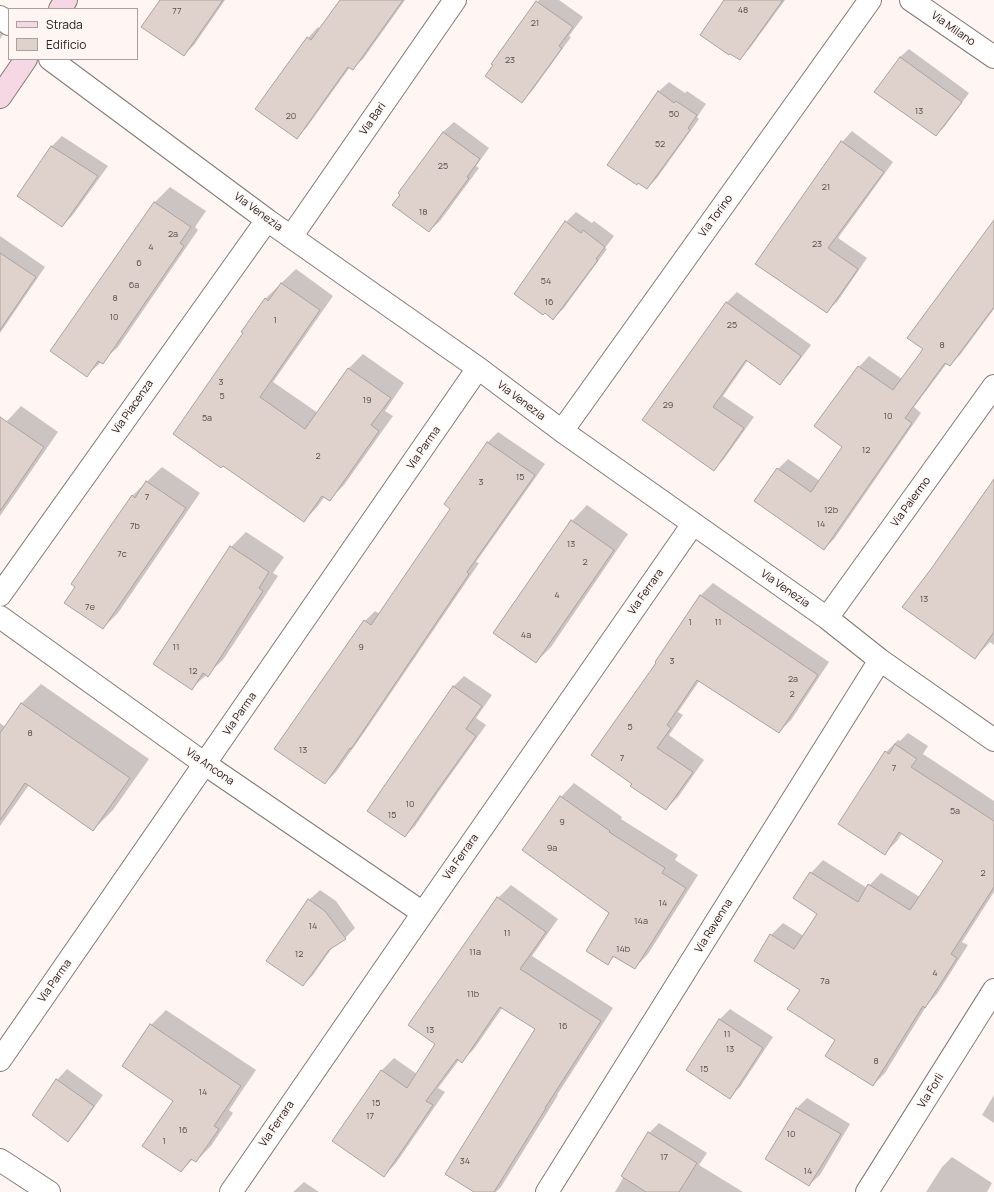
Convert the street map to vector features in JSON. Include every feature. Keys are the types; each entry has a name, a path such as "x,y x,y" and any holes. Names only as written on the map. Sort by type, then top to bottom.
{"street":[{"name":"Via Bari","path":"291,237 455,0"},
{"name":"Via Torino","path":"562,431 870,0"},
{"name":"Via Milano","path":"911,0 994,57"},
{"path":"0,17 8,23"},
{"path":"0,97 25,60"},
{"name":"Via Venezia","path":"51,60 267,220 478,368 562,431 693,524 828,618 880,660 994,740"},
{"name":"Via Piacenza","path":"0,595 267,220"},
{"name":"Via Parma","path":"0,1060 206,764 478,368"},
{"name":"Via Palermo","path":"828,618 994,386"},
{"name":"Via Ferrara","path":"231,1192 422,913 693,524"},
{"name":"Via Ancona","path":"0,617 206,764 422,913"},
{"name":"Via Ravenna","path":"547,1192 880,660"},
{"name":"Via Forlì","path":"867,1192 994,990"},
{"path":"0,1160 49,1192"}],"building":[{"path":"160,0 223,0 184,56 141,27"},
{"path":"340,0 403,0 353,70 348,67 297,139 255,109 307,37 311,40"},
{"path":"724,0 783,0 740,60 730,54 729,55 700,35"},
{"path":"536,1 573,27 559,46 562,48 522,103 485,76 493,65 491,64"},
{"path":"900,57 962,102 936,136 874,92"},
{"path":"658,91 674,103 676,101 697,115 688,128 690,130 647,189 638,183 637,185 607,165"},
{"path":"443,132 480,159 467,177 469,178 429,232 392,205 400,195 398,193"},
{"path":"841,141 884,172 828,248 858,269 827,313 755,264"},
{"path":"51,146 98,176 62,227 17,196"},
{"path":"154,202 191,227 180,243 184,246 103,364 98,361 87,377 50,351"},
{"path":"994,220 994,307 950,366 945,363 905,418 912,423 824,550 754,501 777,468 811,492 842,447 814,426 858,366 893,390 923,349 907,338"},
{"path":"565,221 581,233 583,230 605,247 596,259 598,260 553,320 545,313 543,315 514,294"},
{"path":"0,253 36,277 0,330"},
{"path":"281,283 320,310 260,397 305,429 348,368 391,398 371,425 379,431 330,501 322,496 304,522 223,466 221,468 173,434 243,333 241,332 265,298 268,301"},
{"path":"726,302 801,356 780,385 746,360 713,407 744,428 714,471 642,420"},
{"path":"0,417 44,447 0,511"},
{"path":"487,442 535,475 467,572 469,574 351,749 350,748 325,784 274,749 364,620 371,625 450,509 444,504"},
{"path":"994,479 994,632 975,659 902,607 931,569"},
{"path":"146,481 186,508 103,629 64,603 75,587 71,584 132,495 135,498"},
{"path":"571,520 614,550 536,663 493,633"},
{"path":"230,546 269,572 259,588 263,591 208,677 203,673 192,690 153,664"},
{"path":"700,595 818,675 779,733 697,680 667,725 671,728 657,748 693,772 666,810 630,786 632,784 591,755 656,663 655,662"},
{"path":"453,686 482,706 466,729 476,736 405,837 367,811"},
{"path":"21,703 130,778 93,831 25,783 0,820 0,733"},
{"path":"895,744 917,759 911,767 994,821 994,887 951,954 957,958 925,1008 923,1006 873,1086 825,1056 835,1040 787,1009 800,990 754,961 770,934 794,949 817,914 793,898 810,872 858,902 868,884 910,910 943,861 899,832 885,855 838,824 885,751 889,754"},
{"path":"560,796 610,831 609,832 665,868 662,873 686,888 635,969 613,956 608,965 586,951 609,913 522,850"},
{"path":"497,897 546,932 520,969 601,1021 545,1108 494,1192 474,1192 445,1174 535,1029 500,1007 462,1063 457,1059 426,1101 433,1105 384,1177 332,1141 381,1070 407,1088 435,1044 408,1025"},
{"path":"308,899 325,911 346,939 329,950 303,986 266,961"},
{"path":"719,1019 763,1048 730,1099 686,1070"},
{"path":"150,1024 241,1086 214,1126 219,1129 196,1162 191,1159 181,1172 142,1146 173,1101 122,1066"},
{"path":"56,1079 94,1106 68,1142 32,1115"},
{"path":"796,1108 841,1134 809,1186 765,1159"},
{"path":"648,1132 697,1163 679,1192 646,1192 621,1176"}]}
